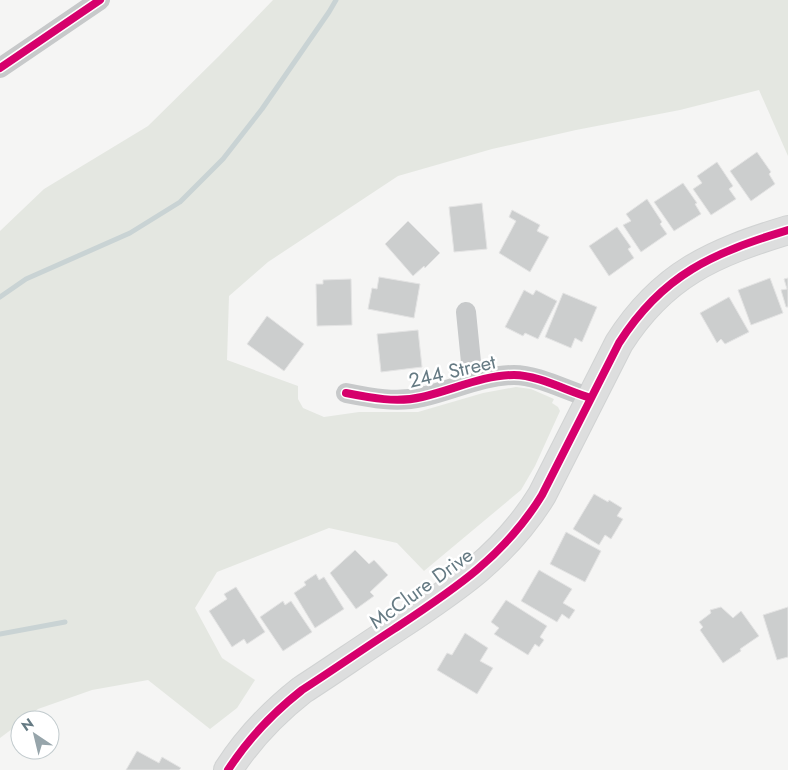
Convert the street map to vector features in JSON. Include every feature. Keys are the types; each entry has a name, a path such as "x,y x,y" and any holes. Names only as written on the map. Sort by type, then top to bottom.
{"street":[{"path":"0,68 100,0"},
{"name":"McClure Drive","path":"228,770 262,727 294,697 465,581 492,557 518,528 539,499 625,333 639,315 664,290 690,270 719,254 788,230"},
{"name":"244 Street","path":"466,312 473,382"},
{"name":"244 Street","path":"346,393 396,400 420,398 496,376 524,376 532,377 591,398"}],"shaded area":[{"path":"273,0 788,0 788,156 759,90 680,110 576,130 492,149 398,176 268,262 229,296 227,360 298,386 298,399 303,408 324,417 359,412 418,412 483,393 516,387 531,389 554,399 552,403 560,411 535,466 521,490 424,571 397,543 329,528 217,572 195,608 222,658 255,680 237,708 210,729 148,680 92,690 37,710 10,710 10,730 0,738 0,231 44,189 148,126"}],"building":[{"path":"757,152 771,172 769,174 775,184 751,201 730,171"},
{"path":"717,162 733,186 729,189 736,199 711,215 693,189 702,183 697,176"},
{"path":"683,183 697,203 695,204 701,214 674,231 654,202"},
{"path":"647,199 662,222 660,224 667,234 641,252 623,225 631,221 626,214"},
{"path":"482,203 487,249 454,252 449,207"},
{"path":"512,210 540,225 537,231 549,237 530,272 499,253 516,221 509,217"},
{"path":"408,221 440,253 425,268 424,266 413,276 385,244"},
{"path":"617,227 631,247 628,249 634,258 609,276 589,246"},
{"path":"379,277 420,284 414,318 368,309 372,288 377,289"},
{"path":"770,278 783,313 751,325 738,290"},
{"path":"788,278 788,307 786,307 781,290 787,289 784,279"},
{"path":"351,279 352,325 317,326 316,284 323,284 323,280"},
{"path":"524,290 533,295 536,290 557,301 538,339 525,333 523,336 505,327"},
{"path":"563,293 597,307 582,342 575,338 571,348 545,337"},
{"path":"729,297 749,332 725,344 721,339 717,343 700,313"},
{"path":"267,316 304,344 284,371 247,344"},
{"path":"418,330 422,367 381,372 377,334"},
{"path":"594,494 622,508 617,516 623,519 611,539 605,535 599,545 573,529"},
{"path":"566,532 601,551 585,582 550,564"},
{"path":"355,550 369,564 374,560 388,575 370,592 374,596 356,609 330,573"},
{"path":"539,570 572,589 563,603 575,610 569,619 562,614 557,622 521,601"},
{"path":"316,574 319,580 324,577 344,609 315,628 294,593 306,585 304,582"},
{"path":"236,587 265,632 247,644 244,639 232,647 209,611 227,599 224,594"},
{"path":"506,600 547,626 540,637 544,640 539,647 535,644 528,655 494,634 499,628 491,622"},
{"path":"283,601 285,605 291,601 312,632 283,651 260,617"},
{"path":"721,607 733,618 741,611 759,636 723,663 700,630 703,627 699,622 711,613 710,610"},
{"path":"788,607 788,657 777,660 763,615"},
{"path":"465,633 488,648 480,661 493,668 477,694 437,670 447,653 452,655"},
{"path":"137,751 159,763 162,757 181,768 179,770 126,770"}],"waterway":[{"path":"0,297 26,279 130,233 180,202 223,159 262,109 336,0"},
{"path":"0,634 65,622"}],"cycle path":[{"path":"0,68 100,0"},
{"path":"228,770 253,737 292,698 457,586 476,571 511,537 542,495 619,343 653,299 692,269 713,258 788,230"},
{"path":"346,393 384,399 413,399 491,377 514,375 543,380 591,398"}]}
